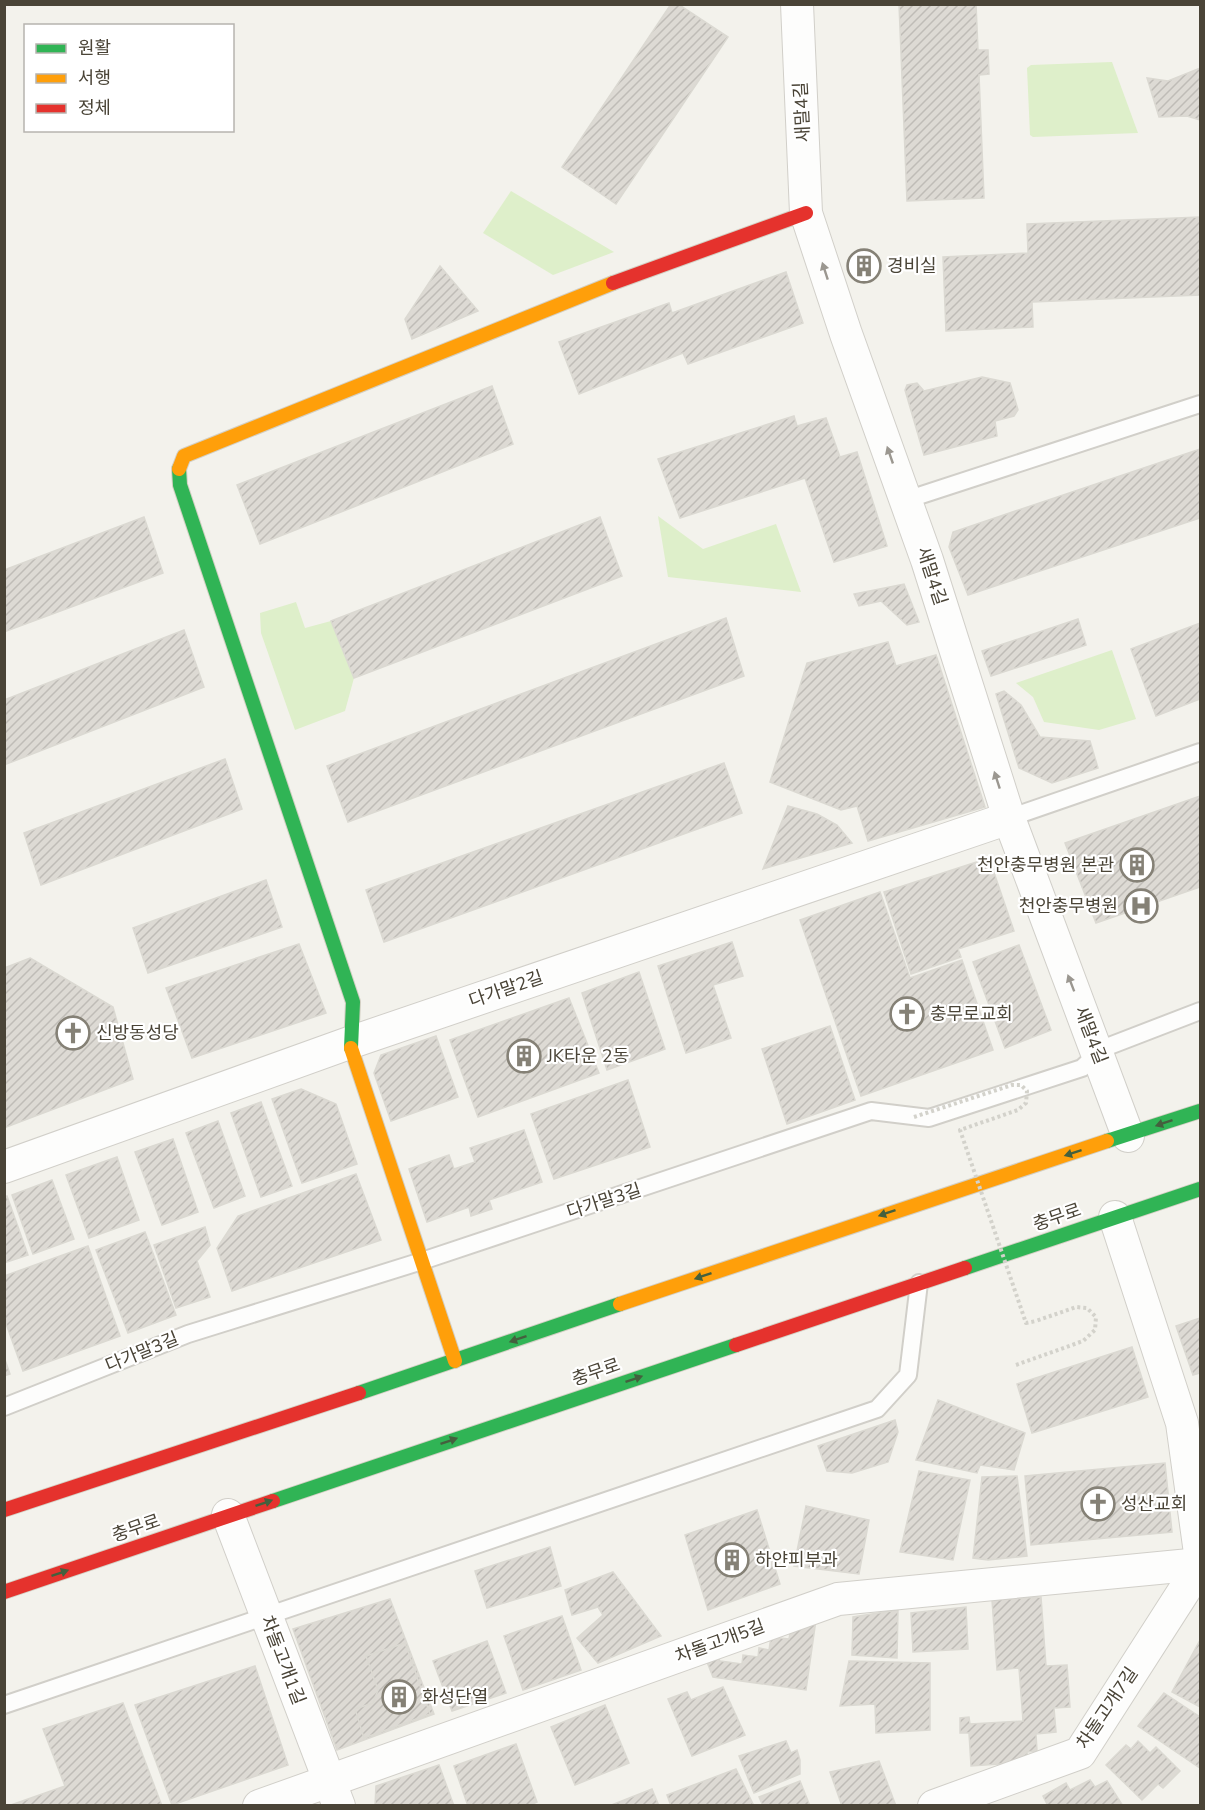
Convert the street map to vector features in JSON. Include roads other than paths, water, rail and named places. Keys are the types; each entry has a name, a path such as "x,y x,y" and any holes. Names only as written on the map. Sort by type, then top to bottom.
{"main road":[{"path":"455,1361 349,1043 353,1002 180,485 178,471 184,456 644,270 806,213"},
{"path":"4,1510 455,1361 943,1194 1200,1111"},
{"name":"충무로","path":"4,1592 1200,1189"},
{"path":"1163,1201 1200,1197"}],"street":[{"name":"새말4길","path":"797,4 806,213 846,334 906,500 1009,818 1128,1136"},
{"name":"다가말2길","path":"4,1167 349,1043 1009,818"},
{"path":"1115,1217 1182,1423 1200,1553"},
{"name":"차돌고개1길","path":"228,1515 334,1793"},
{"name":"차돌고개5길","path":"259,1806 334,1793 837,1599 1200,1565"},
{"name":"차돌고개7길","path":"934,1806 1080,1753 1200,1565"}],"lane":[{"path":"906,500 1200,404"},
{"path":"1009,818 1200,752"},
{"name":"다가말3길","path":"4,1407 188,1334 422,1261 871,1112 929,1118 1082,1068 1104,1048 1200,1011"},
{"path":"4,1705 877,1409 908,1375 919,1283"}],"place":[{"name":"경비실","path":"864,266"},
{"name":"천안충무병원 본관","path":"1137,865"},
{"name":"천안충무병원","path":"1141,906"},
{"name":"충무로교회","path":"907,1014"},
{"name":"신방동성당","path":"73,1033"},
{"name":"JK타운 2동","path":"524,1056"},
{"name":"성산교회","path":"1098,1504"},
{"name":"하얀피부과","path":"732,1560"},
{"name":"화성단열","path":"399,1697"}]}
